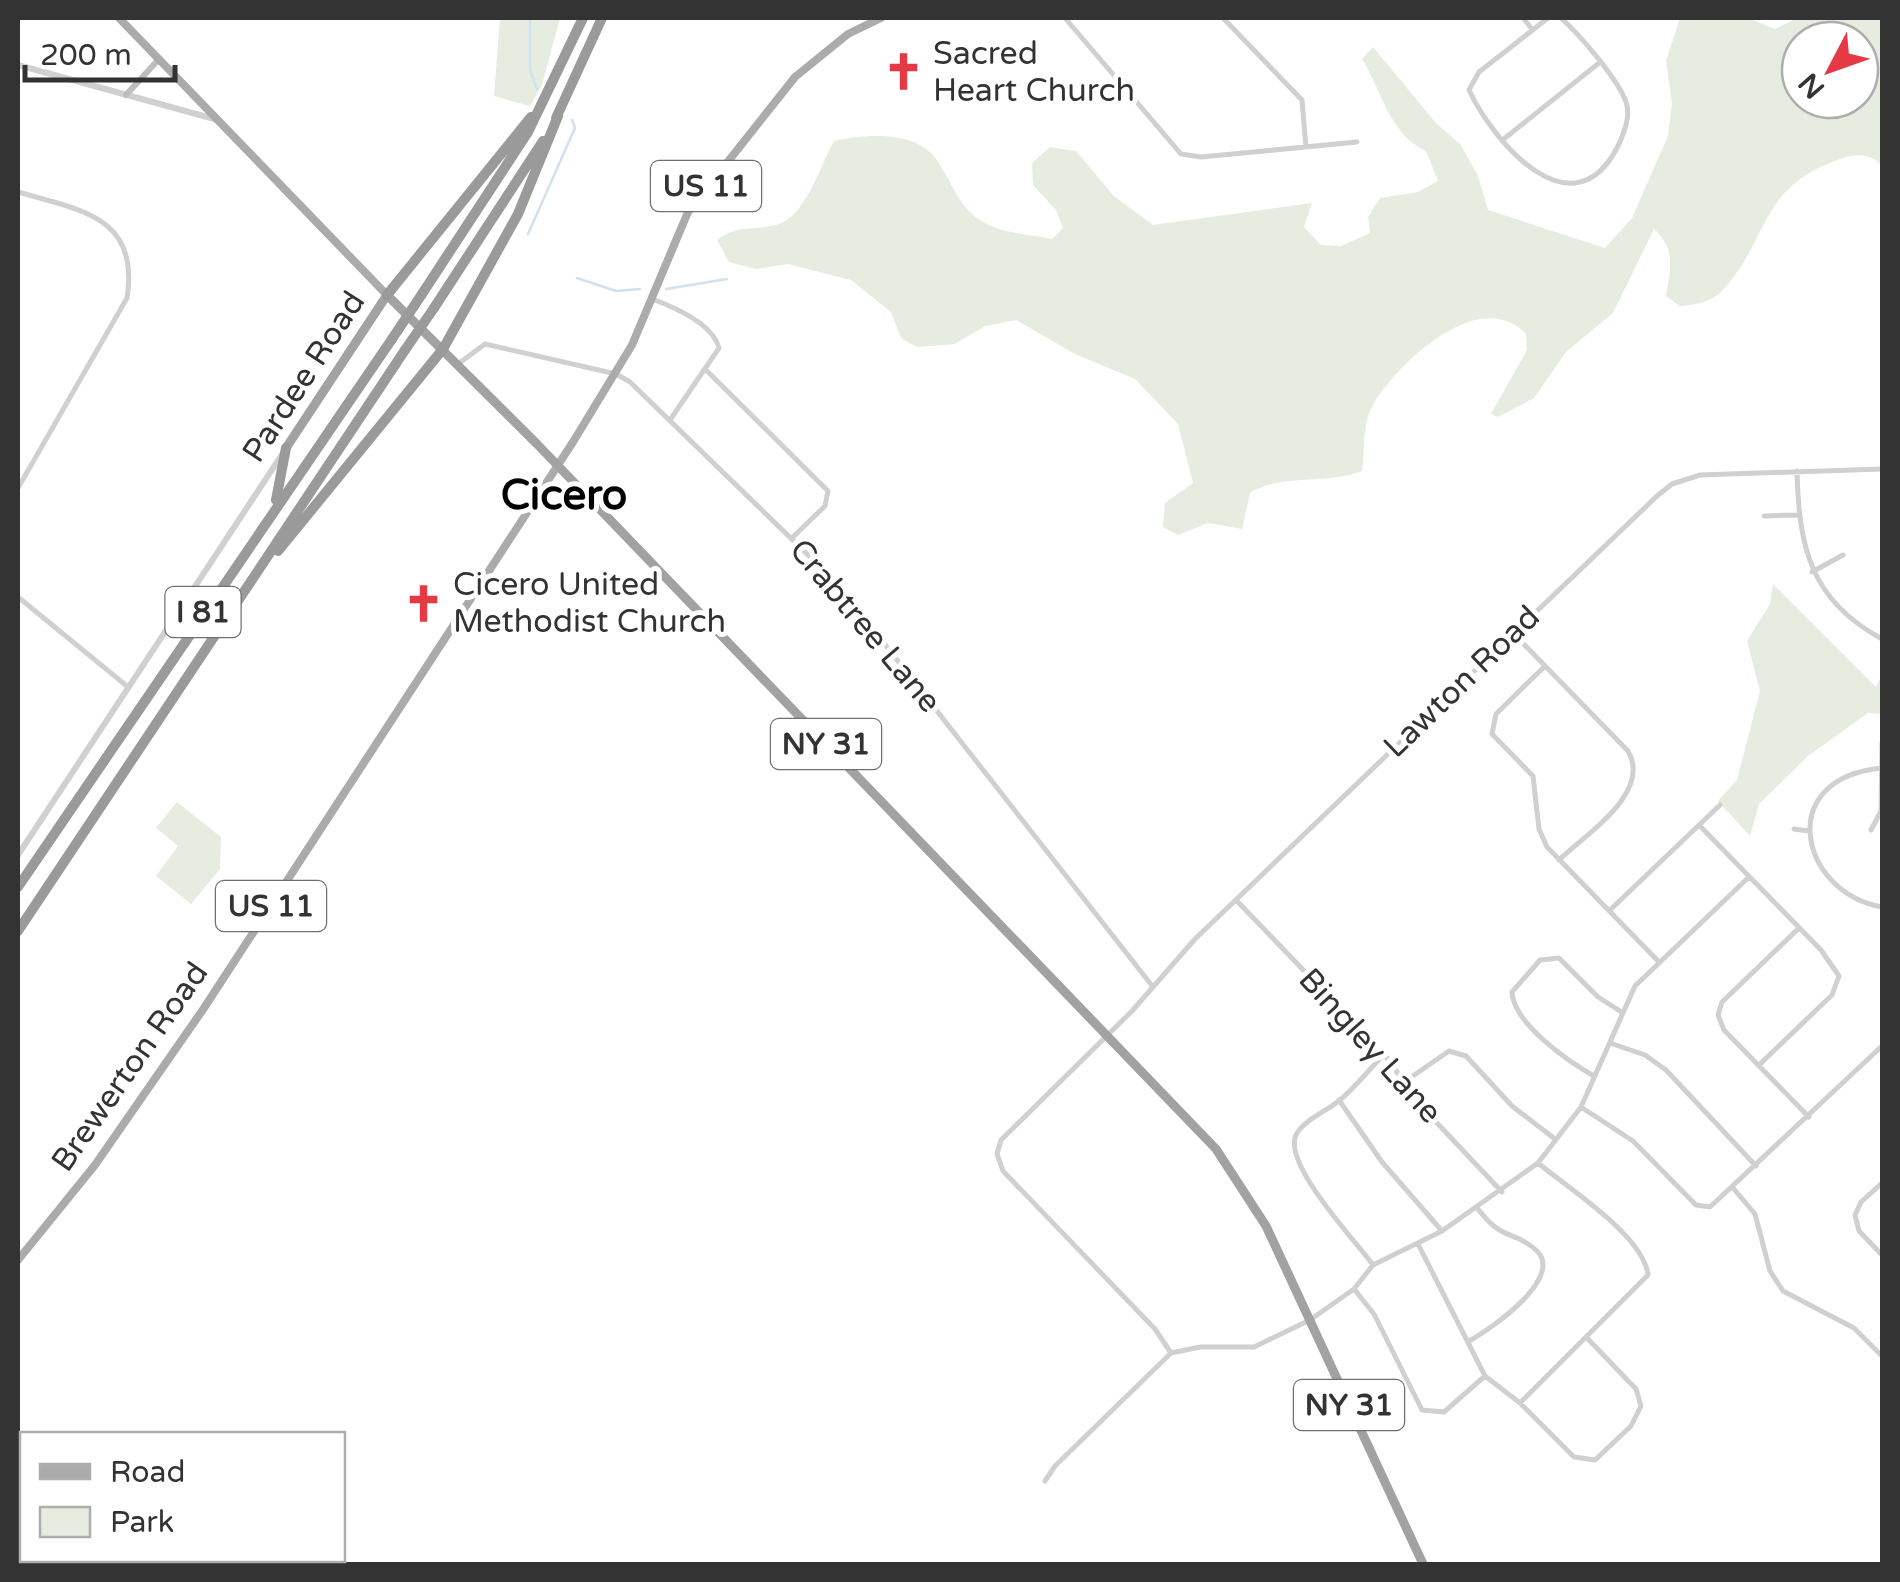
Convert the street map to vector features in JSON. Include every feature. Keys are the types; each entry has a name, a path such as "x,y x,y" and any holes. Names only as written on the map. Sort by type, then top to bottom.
{"highway":[{"name":"I 81","path":"18,887 512,159 550,92 583,18"},
{"name":"I 81","path":"18,931 558,116 602,18"},
{"path":"388,296 550,92"},
{"path":"254,578 443,349 518,214 558,116"},
{"name":"NY 31","path":"388,296 1107,1034 1232,1170 1266,1226 1424,1564"},
{"name":"Pardee Road","path":"285,452 388,296"},
{"path":"261,529 282,484 285,452"},
{"path":"266,483 282,484"}],"main road":[{"name":"NY 31","path":"119,18 388,296"},
{"name":"Brewerton Road","path":"18,1260 95,1165 196,1021 616,374 688,212 784,88 826,49 882,18"},
{"path":"126,95 159,59"}],"street":[{"path":"1065,18 1181,154 1201,156 1357,142"},
{"path":"1223,18 1302,100 1306,146"},
{"path":"1523,18 1532,29"},
{"path":"1548,18 1470,84 1474,99 1536,174 1552,182 1572,183 1601,170 1618,145 1628,112 1621,92 1560,18"},
{"path":"1505,138 1599,63"},
{"path":"18,65 218,120"},
{"path":"18,192 86,212 106,222 125,250 130,282 127,298 18,488"},
{"path":"650,298 716,337 719,352 669,421"},
{"name":"Crabtree Lane","path":"458,364 484,344 616,374 669,421 792,538 862,612 1153,988"},
{"path":"706,371 828,490 825,506 792,538"},
{"name":"Pardee Road","path":"18,855 285,452"},
{"name":"Lawton Road","path":"1171,1354 1156,1329 999,1163 998,1147 1008,1132 1236,900 1672,484 1700,475 1882,469"},
{"path":"1797,471 1798,515 1812,572 1854,620 1882,639"},
{"path":"1764,516 1798,515"},
{"path":"1812,572 1843,554"},
{"path":"18,597 128,687"},
{"path":"1513,632 1628,751 1635,765 1634,780 1625,796 1560,860"},
{"path":"1545,666 1496,714 1490,726 1496,741 1517,756 1532,776 1538,828 1560,860 1659,962"},
{"path":"1871,830 1881,811 1882,742"},
{"path":"1882,768 1851,772 1831,783 1816,802 1810,831 1815,854 1838,882 1862,901 1882,906"},
{"path":"1610,911 1720,805"},
{"path":"1699,825 1837,970 1839,984 1759,1066"},
{"path":"1794,829 1810,831"},
{"path":"1046,1481 1055,1466 1171,1354 1200,1347 1254,1347 1310,1320 1354,1289 1373,1265 1442,1231 1538,1163 1581,1107 1634,986 1748,876"},
{"name":"Bingley Lane","path":"1236,900 1384,1054 1407,1080 1422,1108 1502,1192"},
{"path":"1798,928 1719,1009 1724,1030 1809,1117"},
{"path":"1594,1076 1558,1054 1518,1012 1512,992 1540,960 1559,958 1598,997 1620,1011"},
{"path":"1610,1043 1645,1055 1666,1070 1756,1166"},
{"path":"1581,1107 1632,1141 1696,1205 1710,1207 1882,1046"},
{"path":"1407,1080 1449,1051 1466,1056 1512,1106 1556,1140"},
{"path":"1373,1265 1324,1205 1295,1155 1298,1130 1340,1100 1384,1054"},
{"path":"1340,1100 1382,1162 1442,1231"},
{"path":"1520,1403 1642,1286 1648,1275 1646,1260 1593,1206 1538,1163"},
{"path":"1882,1183 1861,1202 1855,1215 1859,1231 1882,1256"},
{"path":"1734,1188 1755,1214 1768,1265 1783,1292 1854,1328 1882,1356"},
{"path":"1469,1341 1526,1295 1544,1271 1544,1259 1536,1250 1497,1232 1478,1208"},
{"path":"1418,1244 1485,1376 1520,1403 1574,1457 1596,1460 1631,1426 1641,1406 1636,1389 1588,1340"},
{"path":"1354,1289 1374,1314 1422,1410 1444,1412 1485,1376"}],"green space":[{"path":"500,18 560,18 542,85 530,106 494,96"},
{"path":"1680,18 1748,18 1775,29 1780,26 1780,120 1880,120 1880,20 1793,20 1882,18 1882,166 1868,156 1851,156 1813,171 1794,184 1769,215 1723,290 1703,302 1680,306 1666,296 1669,252 1654,229 1613,313 1566,352 1534,398 1498,417 1491,414 1527,350 1526,334 1507,321 1486,318 1442,335 1402,368 1374,403 1366,428 1362,471 1262,487 1250,493 1242,529 1208,523 1178,535 1163,527 1165,503 1193,483 1178,424 1135,379 1075,354 1016,320 985,326 955,344 917,347 901,338 891,312 851,280 788,264 756,269 729,262 717,240 739,230 787,220 804,201 834,141 875,136 903,139 927,150 968,209 983,222 1007,231 1052,239 1063,228 1056,210 1033,185 1032,163 1050,147 1076,151 1114,196 1153,225 1312,203 1304,227 1321,245 1341,246 1370,233 1368,217 1380,198 1418,192 1438,181 1426,151 1395,123 1362,59 1373,47 1436,123 1461,145 1478,176 1488,210 1605,248 1632,218 1668,136 1672,103 1666,61"},
{"path":"1773,584 1876,687 1882,674 1882,714 1868,713 1808,756 1759,804 1750,836 1718,801 1737,780 1760,691 1747,641 1770,604"},
{"path":"177,802 221,837 220,869 191,904 156,876 178,846 156,828"}],"waterway":[{"path":"530,18 530,70 537,89"},
{"path":"528,234 575,128 572,120"},
{"path":"577,278 616,291 640,289"},
{"path":"666,289 727,279"}],"place":[{"name":"Sacred Heart Church","path":"903,72"},
{"name":"Cicero United Methodist Church","path":"423,603"}],"district":[{"name":"Cicero","path":"564,495"}]}
